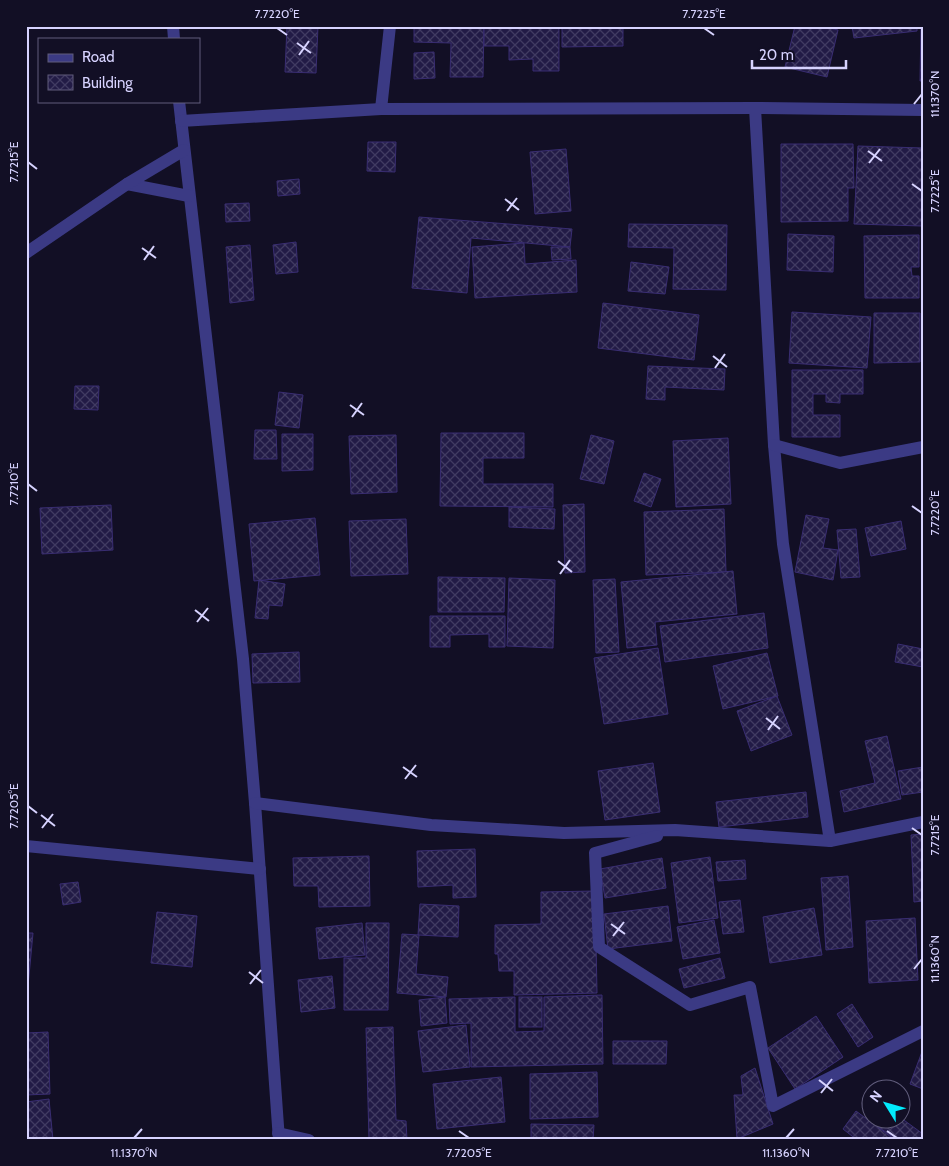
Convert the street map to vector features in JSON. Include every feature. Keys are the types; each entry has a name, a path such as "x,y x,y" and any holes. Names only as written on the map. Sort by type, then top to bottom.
{"street":[{"path":"381,109 390,26"},
{"path":"179,102 243,659 260,869 278,1136 309,1140"},
{"path":"755,108 774,445 783,544 830,841"},
{"path":"181,121 381,109 755,108 923,110"},
{"path":"26,253 127,184 184,150"},
{"path":"127,184 189,196"},
{"path":"774,445 840,463 923,447"},
{"path":"255,802 431,825 564,833 675,830 830,841 923,822"},
{"path":"675,830 595,853 599,947 690,1005 750,986 773,1106 923,1031"},
{"path":"26,846 260,869"}],"building":[{"path":"287,26 318,26 316,73 285,72"},
{"path":"414,26 484,26 483,77 450,77 451,43 414,42"},
{"path":"484,26 559,26 559,71 533,71 533,59 509,60 509,46 484,46"},
{"path":"562,26 623,26 623,46 562,47"},
{"path":"795,26 821,26 838,30 827,77 785,67"},
{"path":"852,26 917,26 917,31 854,38"},
{"path":"921,26 923,26 923,81 920,81"},
{"path":"434,52 435,78 414,79 414,53"},
{"path":"368,142 396,142 395,172 367,171"},
{"path":"781,144 853,144 854,188 848,188 848,221 781,222"},
{"path":"858,146 923,148 922,226 854,224"},
{"path":"566,149 571,211 535,214 530,152"},
{"path":"299,179 300,194 278,196 277,181"},
{"path":"249,203 250,221 226,222 225,204"},
{"path":"419,217 572,229 570,247 471,238 467,293 412,288"},
{"path":"629,224 727,225 726,290 673,289 674,248 628,247"},
{"path":"788,234 834,236 833,272 787,270"},
{"path":"919,235 919,267 911,267 912,276 919,276 919,298 865,298 864,236"},
{"path":"296,242 298,272 276,274 273,245"},
{"path":"524,243 525,264 576,260 577,292 475,298 472,247"},
{"path":"250,245 254,300 230,303 226,247"},
{"path":"551,247 570,247 571,259 552,260"},
{"path":"631,262 669,267 665,294 628,291"},
{"path":"603,303 699,315 694,360 598,348"},
{"path":"792,312 871,317 867,368 789,363"},
{"path":"874,313 920,313 920,362 874,363"},
{"path":"648,366 725,369 724,390 665,387 665,400 646,399"},
{"path":"792,370 863,370 863,394 840,394 840,403 826,402 826,394 813,394 813,415 840,415 840,437 792,437"},
{"path":"75,386 99,386 98,410 74,409"},
{"path":"279,392 303,395 299,428 275,425"},
{"path":"255,430 276,430 277,459 254,459"},
{"path":"441,433 524,433 524,458 483,458 483,484 553,484 553,507 440,506"},
{"path":"282,434 313,434 313,470 282,471"},
{"path":"396,435 397,492 351,494 349,436"},
{"path":"591,435 614,441 604,484 580,479"},
{"path":"728,438 731,504 676,507 673,441"},
{"path":"644,473 661,479 651,507 634,501"},
{"path":"584,504 585,572 565,573 563,505"},
{"path":"111,505 113,550 42,554 40,508"},
{"path":"509,507 555,509 554,529 509,527"},
{"path":"724,509 726,572 646,575 644,512"},
{"path":"806,515 829,519 823,548 838,550 833,580 795,572"},
{"path":"315,518 320,575 254,581 249,524"},
{"path":"406,519 408,574 351,576 349,521"},
{"path":"901,521 906,549 871,556 865,528"},
{"path":"856,529 860,577 841,578 837,530"},
{"path":"733,571 737,614 655,622 657,645 627,648 621,582"},
{"path":"438,577 505,578 504,612 438,612"},
{"path":"509,578 555,580 553,648 507,646"},
{"path":"615,579 619,652 596,653 593,580"},
{"path":"259,580 285,584 282,606 269,605 268,619 255,618"},
{"path":"764,613 768,648 665,662 660,626"},
{"path":"430,616 505,616 505,647 489,647 489,634 450,635 450,647 430,647"},
{"path":"898,644 923,649 923,667 895,662"},
{"path":"658,648 668,714 604,724 594,658"},
{"path":"299,652 300,682 253,683 252,654"},
{"path":"767,653 778,696 723,709 713,666"},
{"path":"777,696 792,735 751,751 737,711"},
{"path":"887,736 901,799 844,812 840,791 875,783 865,741"},
{"path":"653,763 660,812 605,820 598,771"},
{"path":"923,767 923,792 902,795 898,771"},
{"path":"806,792 808,817 719,827 716,802"},
{"path":"923,834 923,901 914,902 911,835"},
{"path":"475,849 476,897 453,898 453,885 418,887 417,851"},
{"path":"369,856 370,906 319,907 318,886 294,886 293,858"},
{"path":"710,857 718,918 679,923 671,863"},
{"path":"662,858 666,888 605,898 600,869"},
{"path":"745,860 746,879 718,881 716,862"},
{"path":"848,876 853,947 826,950 821,878"},
{"path":"78,882 81,902 63,905 60,884"},
{"path":"595,891 597,993 514,995 514,971 499,971 498,954 495,954 495,925 541,924 541,892"},
{"path":"740,900 744,932 723,934 719,902"},
{"path":"420,904 459,906 458,937 418,935"},
{"path":"668,906 672,941 608,949 604,914"},
{"path":"814,908 822,955 770,963 763,917"},
{"path":"157,912 197,916 192,967 151,963"},
{"path":"915,918 918,980 869,983 866,921"},
{"path":"714,920 720,953 683,959 677,927"},
{"path":"362,923 365,955 319,959 316,928"},
{"path":"366,923 389,923 388,1010 344,1010 344,958 366,958"},
{"path":"26,933 33,933 26,1008"},
{"path":"402,934 419,935 416,974 448,977 446,997 397,993"},
{"path":"720,958 725,978 684,988 679,969"},
{"path":"332,976 335,1008 301,1012 298,980"},
{"path":"602,995 603,1064 471,1067 471,1023 450,1024 449,999 515,997 515,1032 544,1031 544,997"},
{"path":"445,997 447,1023 421,1026 419,1000"},
{"path":"519,997 542,997 542,1027 519,1027"},
{"path":"852,1004 873,1037 858,1047 837,1014"},
{"path":"816,1016 843,1057 795,1089 768,1048"},
{"path":"466,1025 470,1067 423,1072 418,1031"},
{"path":"393,1027 396,1120 406,1121 407,1140 369,1140 366,1028"},
{"path":"48,1032 50,1094 26,1095 26,1033"},
{"path":"613,1041 667,1041 666,1064 613,1064"},
{"path":"923,1049 923,1089 912,1085 912,1079"},
{"path":"755,1068 773,1124 737,1139 734,1095 743,1095 741,1076"},
{"path":"597,1072 598,1117 530,1119 530,1074"},
{"path":"501,1077 505,1122 437,1129 433,1084"},
{"path":"49,1099 53,1140 26,1140 26,1102"},
{"path":"856,1111 862,1115 862,1128 879,1128 895,1140 857,1140 843,1129"},
{"path":"531,1124 594,1125 593,1140 531,1140"},
{"path":"912,1126 923,1134 923,1140 897,1140 880,1128 912,1128"}]}
